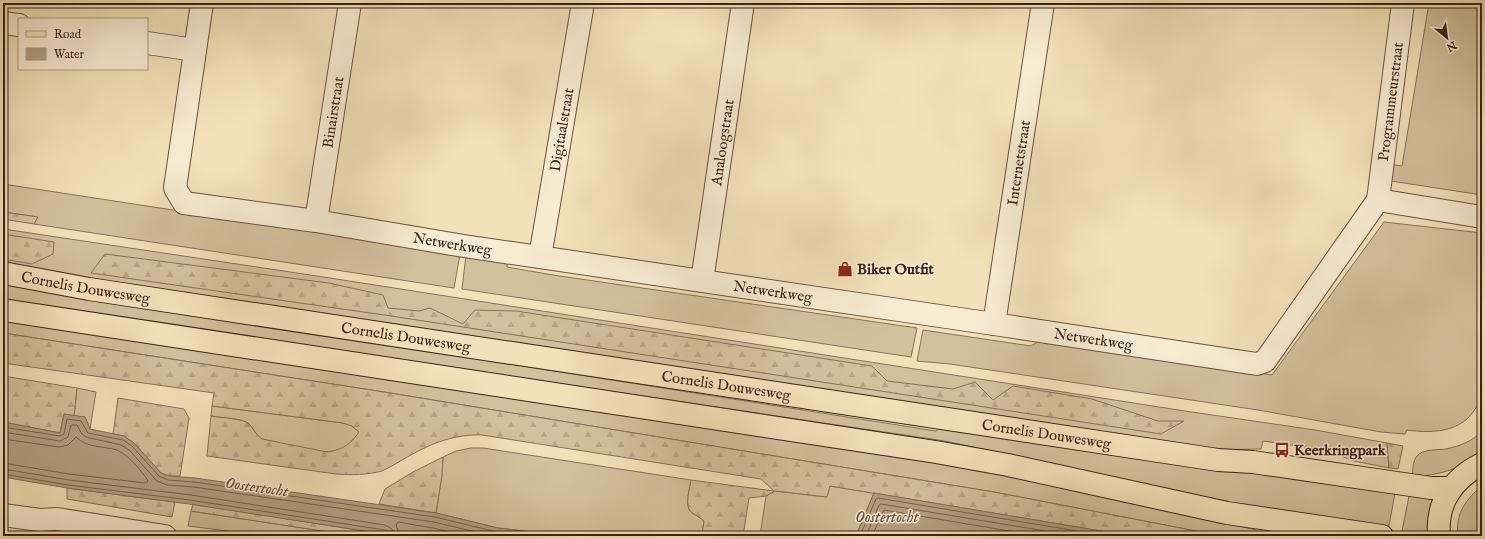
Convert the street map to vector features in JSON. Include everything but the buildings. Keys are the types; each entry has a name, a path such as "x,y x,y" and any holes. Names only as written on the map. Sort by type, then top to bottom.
{"main road":[{"name":"Cornelis Douwesweg","path":"3,273 89,289 1218,460 1253,462 1431,488 1451,488"},
{"path":"3,310 936,452 1052,474 1227,513 1382,536"},
{"path":"1439,536 1438,523 1442,505 1451,488 1471,469 1482,464"}],"street":[{"name":"Netwerkweg","path":"202,3 176,188 184,203 316,221 464,246 1257,364 1265,361 1378,200"},
{"name":"Binairstraat","path":"316,221 350,3"},
{"name":"Digitaalstraat","path":"540,257 583,3"},
{"name":"Analoogstraat","path":"702,281 743,3"},
{"name":"Internetstraat","path":"994,324 1043,3"},
{"name":"Programmeurstraat","path":"1378,200 1403,3"},
{"path":"3,22 18,25"},
{"path":"148,43 195,50"},
{"path":"1378,200 1482,217"},
{"path":"3,514 39,528 57,519 164,536"}],"green space":[{"path":"1429,3 1482,3 1482,195 1391,181 1389,164 1402,166"},
{"path":"3,184 460,254 454,288 34,224 37,217 3,212"},
{"path":"3,212 38,217 34,224 3,219"},
{"path":"1384,222 1482,233 1482,384 1480,399 1475,410 1468,418 1450,428 1440,431 1407,430 1405,434 1381,432 1258,410 950,364 917,361 923,330 1031,346 1039,341 1272,375"},
{"path":"3,229 1315,430 1387,443 1389,468 1354,461 1326,450 1263,441 1261,449 1207,450 3,267"},
{"path":"3,234 54,242 53,254 32,264 3,259"},
{"path":"105,254 329,283 383,295 388,308 419,311 430,308 463,324 475,310 516,311 872,366 887,381 953,389 975,382 993,400 1013,386 1092,399 1158,421 1184,421 1161,434 391,316 91,273"},
{"path":"466,255 507,261 507,267 553,275 917,328 911,357 462,289"},
{"path":"3,282 14,286 936,431 942,426 1396,488 1388,531 1243,508 1168,489 945,441 3,301"},
{"path":"3,320 970,467 1127,498 1256,530 1258,536 1212,536 1196,531 994,492 384,392 3,333"},
{"path":"3,333 384,392 994,492 1196,531 1212,536 1131,536 830,486 827,497 775,491 766,496 749,498 743,536 702,536 704,521 691,512 688,505 691,480 774,491 761,479 482,435 462,436 444,440 418,451 382,471 354,475 336,474 207,456 211,416 237,419 246,422 262,439 327,452 346,446 359,432 352,426 343,423 212,406 214,393 3,363"},
{"path":"3,376 77,388 74,416 64,414 60,433 3,422"},
{"path":"77,388 96,392 90,429 85,417 74,416"},
{"path":"118,398 184,409 189,418 180,476 169,476 161,473 134,443 124,436 113,434"},
{"path":"212,406 343,423 352,426 360,432 352,441 340,450 328,452 310,450 262,439 246,422 237,419 211,416"},
{"path":"1482,431 1482,449 1465,463 1444,472 1412,478 1414,461 1419,454 1426,451 1446,449 1461,445 1475,438"},
{"path":"1387,443 1403,446 1398,469 1389,468"},
{"path":"471,448 483,448 691,480 688,505 691,512 704,521 702,536 567,536 498,528 436,513 442,475 443,457 456,451"},
{"path":"443,457 442,475 436,513 379,504 385,489 413,472"},
{"path":"830,486 874,493 856,536 760,536 766,496 775,491 827,497"},
{"path":"1482,486 1482,536 1458,536 1458,521 1460,514 1471,496"},
{"path":"67,488 175,502 172,517 67,499"},
{"path":"1410,491 1440,496 1433,535 1402,531"},
{"path":"193,504 397,536 355,536 191,511"},
{"path":"191,511 355,536 266,536 188,526"}],"water":[{"path":"64,414 85,417 90,429 124,436 134,443 161,473 169,476 195,478 436,513 498,528 567,536 397,536 189,504 67,488 3,477 3,422 60,433"},
{"name":"Oostertocht","path":"874,493 1131,536 856,536"}],"place":[{"name":"Biker Outfit","path":"845,269"},
{"name":"Keerkringpark","path":"1282,450"}]}
